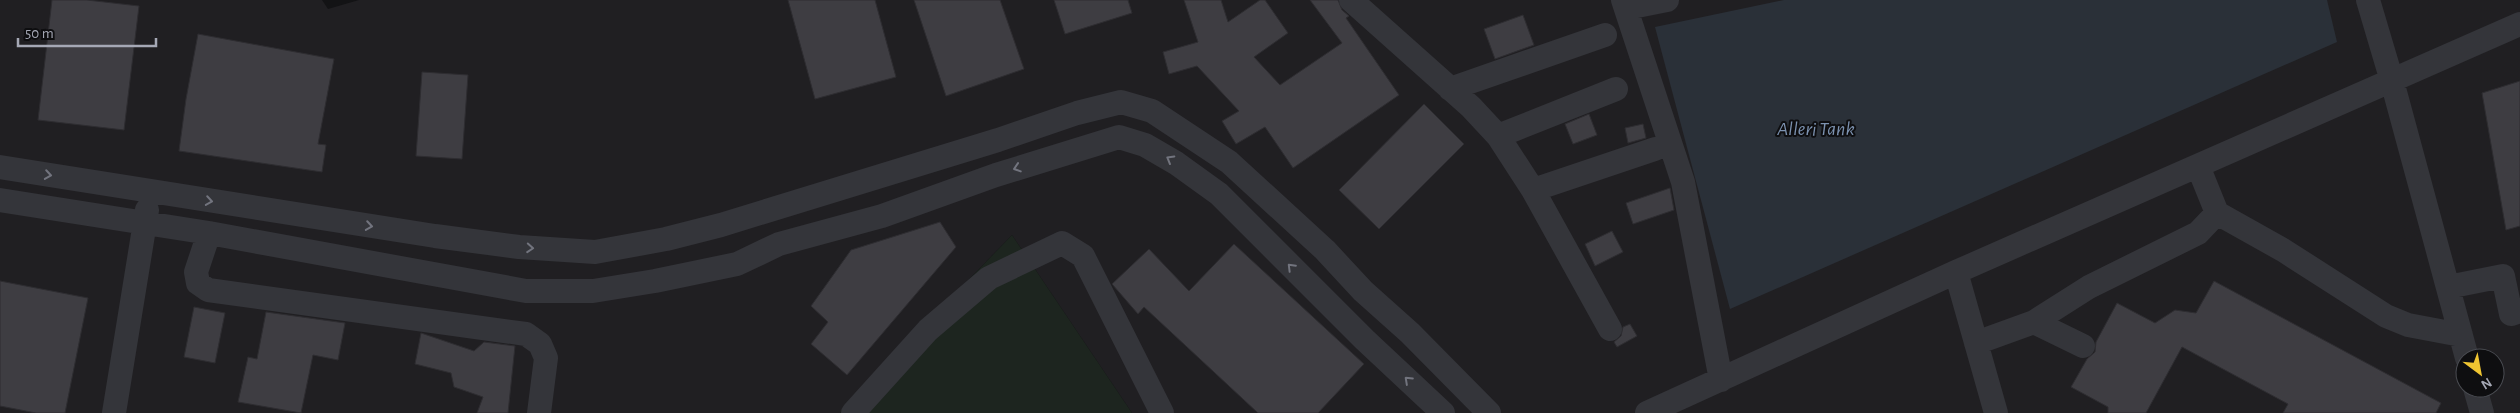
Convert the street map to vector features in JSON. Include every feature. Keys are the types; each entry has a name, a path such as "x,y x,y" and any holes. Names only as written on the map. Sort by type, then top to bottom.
{"street":[{"path":"1351,0 1471,107 1498,136 1533,190 1610,329"},
{"path":"1667,0 1625,4 1683,182 1721,380"},
{"path":"2368,0 2392,81 2464,348"},
{"path":"1647,413 1956,272 2520,24"},
{"path":"1450,89 1605,35"},
{"path":"1498,136 1616,89"},
{"path":"0,167 435,236 519,247 595,252 666,239 721,225 998,140 1077,113 1121,102 1152,111 1228,162 1325,250 1363,291 1410,332 1489,413"},
{"path":"0,200 209,233 526,290 593,291 655,281 737,264 779,244 882,216 996,175 1119,137 1145,146 1176,163 1219,194 1365,340 1444,413"},
{"path":"1533,190 1655,149"},
{"path":"2198,166 2217,213 2283,250 2386,316 2408,325 2461,335"},
{"path":"114,413 150,191"},
{"path":"1976,343 2034,322 2089,287 2198,233 2217,213"},
{"path":"209,233 196,272 198,283 208,290 526,334 540,344 546,358 539,413"},
{"path":"853,413 928,330 989,278 1062,243 1083,256 1162,413"},
{"path":"1956,272 1996,413"},
{"path":"2448,287 2502,276 2511,314 2520,311"},
{"path":"2034,322 2083,346"},
{"path":"2478,398 2482,413"}],"shaded area":[{"path":"0,0 322,0 328,9 359,0 2520,0 2520,413 1132,413 1012,235 840,413 0,413"},
{"path":"1012,235 1132,413 840,413"}],"water":[{"name":"Alleri Tank","path":"1784,0 2327,0 2337,42 1730,309 1655,27"}],"building":[{"path":"52,0 87,0 139,6 124,130 38,120"},
{"path":"788,0 875,0 896,77 815,99"},
{"path":"914,0 1000,0 1024,69 946,96"},
{"path":"1054,0 1128,0 1132,13 1065,34"},
{"path":"1184,0 1221,0 1228,22 1260,0 1265,0 1288,33 1254,57 1280,85 1342,43 1310,0 1338,0 1342,10 1349,16 1346,18 1399,95 1293,168 1265,127 1236,144 1222,121 1239,111 1197,66 1169,74 1163,52 1198,42"},
{"path":"1523,15 1534,45 1495,59 1484,29"},
{"path":"198,34 334,59 318,144 326,145 322,172 179,151"},
{"path":"422,72 468,75 462,159 416,156"},
{"path":"2520,81 2520,226 2506,230 2482,93"},
{"path":"1424,104 1464,144 1379,229 1339,190"},
{"path":"1589,114 1597,135 1573,144 1565,124"},
{"path":"1643,124 1646,138 1628,143 1625,128"},
{"path":"1670,188 1674,210 1633,224 1626,203"},
{"path":"940,222 956,247 847,375 811,344 828,322 811,306 851,250"},
{"path":"1612,231 1623,252 1595,266 1585,244"},
{"path":"1234,244 1364,364 1318,413 1258,413 1144,307 1138,314 1112,284 1149,249 1189,291"},
{"path":"0,281 88,298 65,413 36,413 0,406"},
{"path":"2214,281 2441,403 2436,413 2283,413 2288,404 2182,347 2146,413 2108,413 2108,407 2071,387 2087,359 2095,352 2096,342 2117,303 2155,323 2175,310 2196,313"},
{"path":"194,307 225,313 215,363 184,357"},
{"path":"266,312 345,323 338,360 313,355 301,413 238,402 248,357 257,359"},
{"path":"1630,324 1637,336 1617,347 1614,342 1621,336 1623,327"},
{"path":"421,333 474,351 484,342 515,346 508,413 477,413 483,397 454,387 451,373 415,364"}]}
